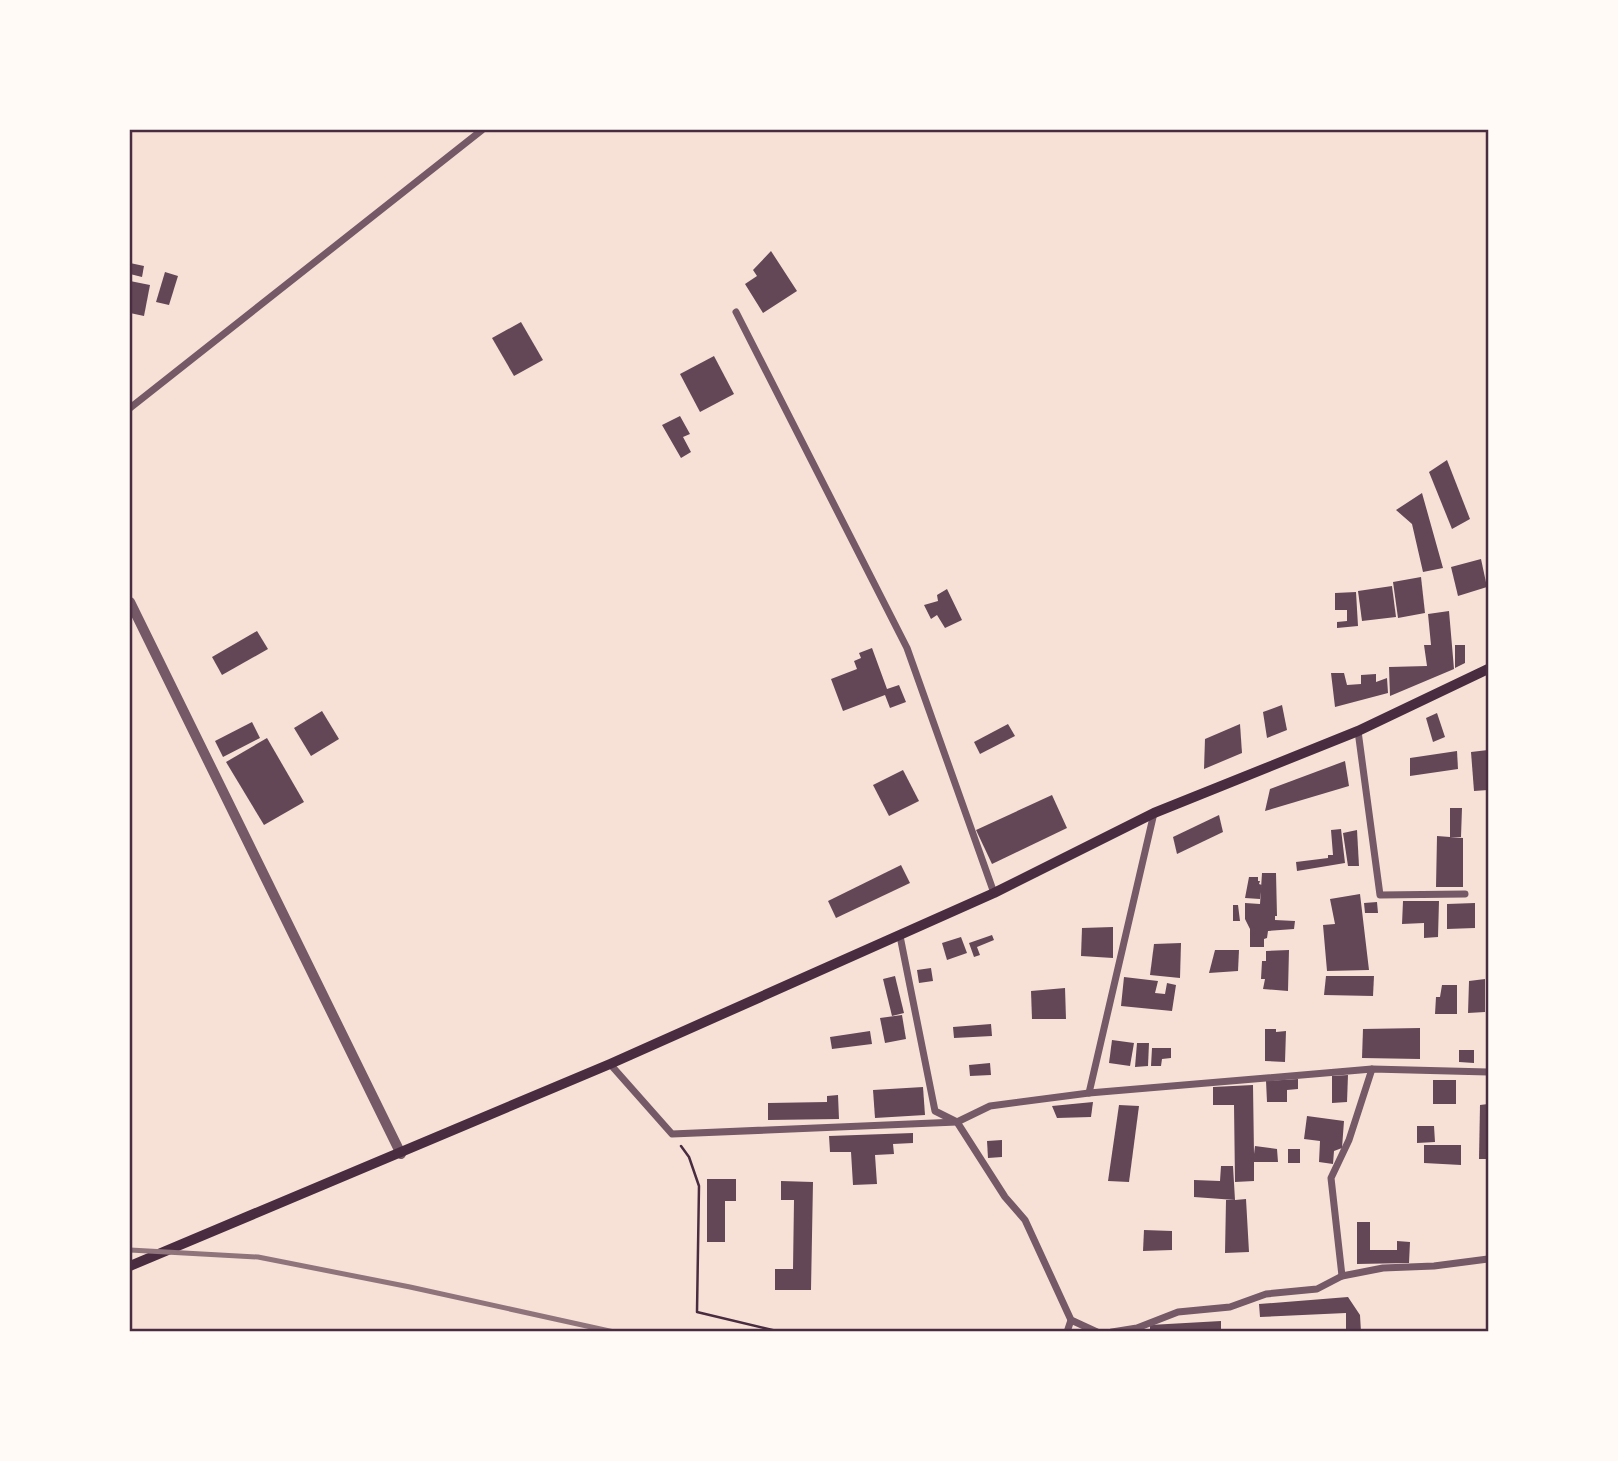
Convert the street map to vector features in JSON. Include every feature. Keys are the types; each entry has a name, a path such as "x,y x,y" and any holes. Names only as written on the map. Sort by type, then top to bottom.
{"main road":[{"path":"130,1266 610,1065 994,893 1154,813 1358,732 1489,668"}],"street":[{"path":"130,408 482,130"},
{"path":"736,312 907,648 994,893"},
{"path":"130,602 401,1154"},
{"path":"1358,732 1380,895 1465,894"},
{"path":"1089,1093 1154,813"},
{"path":"900,936 935,1111 957,1122 1005,1197 1026,1220 1071,1320 1097,1332"},
{"path":"610,1065 673,1134 957,1122 990,1106 1089,1093 1372,1069 1489,1072"},
{"path":"1342,1276 1331,1178 1349,1140 1372,1069"},
{"path":"1112,1332 1136,1328 1178,1312 1230,1307 1266,1294 1317,1289 1342,1276 1383,1268 1434,1266 1489,1259"},
{"path":"1067,1332 1071,1320"}],"path":[{"path":"673,1134 689,1157 699,1186 697,1312 781,1332"}],"building":[{"path":"771,251 797,291 763,313 745,284 757,276 753,270"},
{"path":"130,263 144,266 142,277 130,274"},
{"path":"165,272 178,276 169,305 156,302"},
{"path":"130,281 150,285 144,316 130,313"},
{"path":"521,322 543,360 514,376 492,338"},
{"path":"714,356 734,394 700,412 680,374"},
{"path":"680,416 690,434 683,437 691,452 681,458 662,425"},
{"path":"1447,460 1470,519 1452,529 1429,472"},
{"path":"1422,493 1443,568 1423,572 1412,524 1396,510"},
{"path":"1481,559 1487,587 1458,596 1451,567"},
{"path":"1421,577 1425,613 1398,618 1393,582"},
{"path":"1392,586 1396,617 1362,621 1358,591"},
{"path":"947,589 962,620 945,628 937,615 931,619 924,605 938,601 937,595"},
{"path":"1356,592 1358,626 1337,628 1337,622 1347,621 1347,610 1335,610 1335,593"},
{"path":"1449,611 1454,669 1390,696 1389,667 1427,666 1424,645 1431,645 1428,614"},
{"path":"257,631 268,649 222,675 212,657"},
{"path":"1455,645 1465,645 1465,663 1455,668"},
{"path":"872,648 887,689 899,685 906,702 890,708 885,695 843,711 831,679 857,669 854,661 861,658 859,653"},
{"path":"1331,673 1344,673 1347,685 1361,684 1361,675 1376,674 1376,682 1387,678 1388,693 1335,707"},
{"path":"1282,705 1287,730 1267,738 1263,712"},
{"path":"322,711 339,739 311,756 294,728"},
{"path":"1437,713 1445,737 1433,742 1426,718"},
{"path":"252,722 260,738 223,757 215,741"},
{"path":"1008,724 1015,736 980,754 974,742"},
{"path":"1240,724 1242,753 1204,769 1205,739"},
{"path":"267,738 304,802 264,825 226,762"},
{"path":"1488,750 1488,790 1474,791 1471,752"},
{"path":"1457,751 1458,769 1410,776 1410,758"},
{"path":"1345,761 1349,786 1265,811 1270,789"},
{"path":"903,770 919,801 889,816 873,785"},
{"path":"1052,795 1067,828 992,864 976,830"},
{"path":"1450,808 1462,808 1461,837 1450,837"},
{"path":"1219,815 1223,832 1177,854 1173,837"},
{"path":"1341,829 1345,863 1297,871 1296,862 1333,855 1331,830"},
{"path":"1357,830 1359,866 1348,866 1343,833"},
{"path":"1437,836 1463,838 1463,887 1436,887"},
{"path":"901,865 910,883 836,918 828,901"},
{"path":"1262,873 1276,873 1275,920 1295,921 1294,929 1268,931 1264,947 1250,947 1245,903 1260,904"},
{"path":"1249,877 1258,877 1259,884 1262,885 1260,899 1245,898"},
{"path":"1360,894 1369,970 1327,971 1323,925 1335,924 1330,899"},
{"path":"1403,901 1439,901 1438,937 1424,938 1424,923 1402,924"},
{"path":"1377,902 1378,913 1365,913 1364,903"},
{"path":"1475,903 1475,928 1447,929 1447,904"},
{"path":"1233,905 1238,905 1240,921 1233,921"},
{"path":"1113,927 1113,958 1081,956 1082,928"},
{"path":"992,935 994,940 977,947 980,955 974,957 969,943"},
{"path":"961,937 967,953 947,960 942,943"},
{"path":"1181,943 1180,978 1150,975 1154,944"},
{"path":"1215,950 1239,950 1238,971 1209,973"},
{"path":"1289,950 1288,991 1263,989 1265,979 1261,979 1262,961 1266,961 1266,951"},
{"path":"931,968 933,981 919,983 917,970"},
{"path":"895,976 904,1013 892,1016 883,979"},
{"path":"1326,976 1374,976 1373,996 1324,995"},
{"path":"1124,977 1158,981 1155,993 1165,994 1167,983 1176,985 1172,1011 1121,1006"},
{"path":"1485,979 1485,1012 1468,1013 1469,981"},
{"path":"1442,985 1457,985 1457,1014 1435,1014 1436,997 1440,997"},
{"path":"1065,988 1066,1019 1032,1019 1031,991"},
{"path":"902,1015 906,1039 885,1043 880,1018"},
{"path":"991,1024 992,1036 954,1038 953,1027"},
{"path":"1420,1028 1420,1059 1362,1058 1363,1029"},
{"path":"1265,1029 1286,1031 1285,1062 1265,1061"},
{"path":"870,1031 872,1044 832,1049 830,1037"},
{"path":"1112,1040 1134,1043 1130,1066 1109,1063"},
{"path":"1137,1043 1149,1043 1148,1066 1135,1067"},
{"path":"1152,1048 1171,1048 1171,1058 1162,1059 1161,1066 1151,1066"},
{"path":"1459,1050 1474,1050 1474,1063 1459,1062"},
{"path":"990,1063 991,1075 970,1076 969,1065"},
{"path":"1348,1075 1347,1102 1332,1103 1332,1076"},
{"path":"1298,1079 1298,1089 1287,1090 1287,1102 1267,1102 1266,1081"},
{"path":"1433,1080 1456,1080 1456,1104 1433,1104"},
{"path":"1253,1085 1254,1154 1255,1146 1277,1149 1278,1162 1254,1162 1254,1181 1235,1182 1234,1105 1213,1105 1213,1087"},
{"path":"923,1087 925,1115 875,1118 873,1090"},
{"path":"838,1095 839,1119 768,1120 768,1103 827,1102 827,1096"},
{"path":"1093,1102 1091,1117 1057,1118 1052,1106"},
{"path":"1488,1104 1488,1159 1479,1159 1480,1105"},
{"path":"1119,1105 1139,1106 1129,1182 1108,1181"},
{"path":"1307,1116 1344,1121 1342,1148 1334,1151 1333,1164 1319,1162 1320,1141 1304,1139"},
{"path":"1417,1126 1434,1126 1435,1142 1417,1143"},
{"path":"913,1133 913,1143 893,1144 894,1154 875,1155 877,1184 853,1185 851,1152 830,1152 829,1136"},
{"path":"1002,1140 1002,1157 988,1158 987,1141"},
{"path":"1424,1145 1461,1145 1461,1165 1424,1163"},
{"path":"1288,1149 1300,1149 1300,1163 1288,1163"},
{"path":"1221,1166 1233,1166 1235,1200 1194,1197 1194,1180 1220,1181"},
{"path":"707,1179 736,1179 736,1201 725,1201 725,1242 707,1242"},
{"path":"781,1181 813,1182 811,1290 775,1290 775,1269 793,1269 794,1200 781,1200"},
{"path":"1246,1199 1249,1252 1225,1253 1226,1200"},
{"path":"1357,1222 1370,1222 1370,1250 1397,1250 1397,1241 1410,1242 1409,1263 1357,1264"},
{"path":"1144,1230 1172,1231 1172,1250 1143,1251"},
{"path":"1348,1297 1360,1315 1361,1332 1346,1332 1346,1313 1260,1317 1259,1304"},
{"path":"1221,1321 1221,1332 1150,1332 1150,1325"}],"railway":[{"path":"130,1250 258,1257 614,1332"}]}
